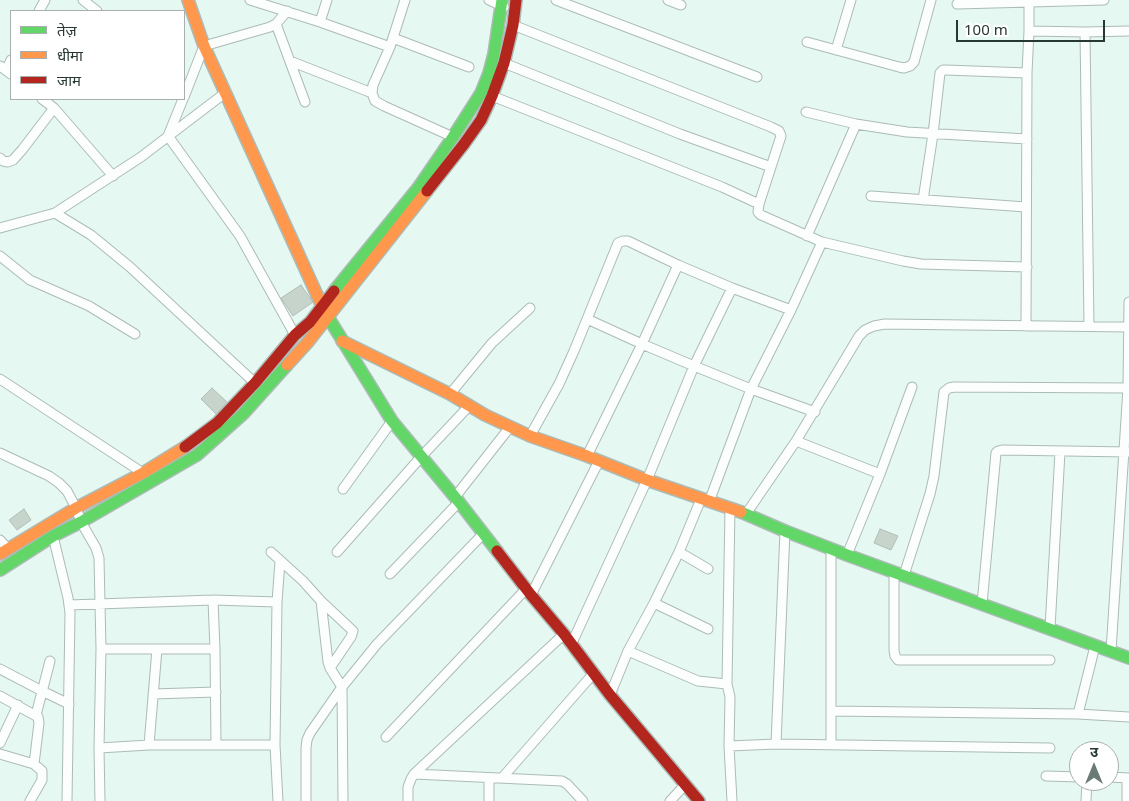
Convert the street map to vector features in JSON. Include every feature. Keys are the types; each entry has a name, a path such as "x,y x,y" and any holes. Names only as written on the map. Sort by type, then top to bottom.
{"street":[{"path":"84,0 96,10"},
{"path":"188,0 204,46 322,306 392,421 457,499 564,634 610,696 699,801"},
{"path":"250,0 469,67"},
{"path":"320,22 327,0"},
{"path":"405,0 392,42 373,85 372,92 375,101 453,137"},
{"path":"0,570 53,536 82,522 197,455 244,414 308,342 481,120 504,63 516,6 489,0"},
{"path":"556,0 757,77"},
{"path":"668,0 681,4"},
{"path":"836,50 851,0"},
{"path":"807,42 898,67 910,66 914,62 931,0"},
{"path":"957,4 1104,0"},
{"path":"1026,326 1029,1"},
{"path":"0,540 4,551 76,508 143,473 183,448 217,423 255,383 295,336 310,322 418,188 453,137 481,92 489,73 502,3"},
{"path":"204,46 276,24 287,11"},
{"path":"276,24 305,102"},
{"path":"513,25 779,131 781,136 759,204 758,212 761,215 822,242 903,262 1027,267"},
{"path":"1029,31 1129,31"},
{"path":"1084,32 1090,326"},
{"path":"185,93 204,46"},
{"path":"290,61 372,92"},
{"path":"504,63 680,134 771,166"},
{"path":"923,200 940,73 943,70 1027,73"},
{"path":"0,228 55,213 141,157 225,93"},
{"path":"492,96 759,204"},
{"path":"43,100 54,108 112,176"},
{"path":"168,136 182,100"},
{"path":"0,158 8,162 13,160 54,108"},
{"path":"806,112 856,124 907,132 1027,139"},
{"path":"807,236 856,124"},
{"path":"168,136 240,236 295,336"},
{"path":"871,196 1026,207"},
{"path":"55,213 91,235 130,267 255,383"},
{"path":"530,436 559,384 618,243 623,240 732,288 791,310"},
{"path":"610,696 628,651 705,500 751,389 791,310 822,242"},
{"path":"0,256 30,280 89,306 136,334"},
{"path":"587,456 678,265"},
{"path":"571,645 647,480 694,366 732,288"},
{"path":"1111,651 1126,452 1129,388 1129,302"},
{"path":"450,394 492,343 530,308"},
{"path":"587,319 694,366 815,412"},
{"path":"746,514 796,442 859,336 865,330 885,324 1129,327"},
{"path":"342,341 450,394 484,415 530,436 647,480 730,508 899,574 1129,658"},
{"path":"0,379 143,473"},
{"path":"846,554 880,474 912,387"},
{"path":"1050,660 898,660 895,656 899,574 930,494 934,476 944,392 954,387 1129,388"},
{"path":"337,552 469,406"},
{"path":"343,489 392,421"},
{"path":"390,574 457,499 510,427"},
{"path":"796,442 880,474"},
{"path":"982,604 996,454 998,451 1126,452"},
{"path":"1050,628 1060,452"},
{"path":"0,453 49,476 67,491 96,548 99,558 101,649 100,801"},
{"path":"386,737 529,592 599,461"},
{"path":"730,508 727,684 730,697 729,746 732,801"},
{"path":"776,744 785,531"},
{"path":"306,801 306,740 310,733 342,687 377,644 483,534"},
{"path":"53,536 69,605 67,801"},
{"path":"831,548 831,745"},
{"path":"271,552 353,630 351,637 330,668"},
{"path":"678,552 708,569"},
{"path":"278,801 275,745 277,602 280,561"},
{"path":"69,605 213,600 277,602"},
{"path":"213,600 216,745"},
{"path":"321,601 330,668 342,687 343,801"},
{"path":"654,603 708,629"},
{"path":"408,801 408,787 414,774 564,634"},
{"path":"1078,714 1094,646"},
{"path":"101,649 215,649"},
{"path":"148,745 157,649"},
{"path":"628,651 691,679 708,683 727,684"},
{"path":"36,715 50,661"},
{"path":"0,669 69,704"},
{"path":"502,778 593,674"},
{"path":"153,694 216,692"},
{"path":"0,696 38,717 39,724 34,764"},
{"path":"0,743 18,705"},
{"path":"831,711 1078,714 1129,717"},
{"path":"729,746 776,744 1050,748"},
{"path":"100,748 148,745 275,745"},
{"path":"0,754 34,764 42,771 42,780 30,801"},
{"path":"414,774 562,781 582,801"},
{"path":"1046,776 1069,777"},
{"path":"489,801 490,778"},
{"path":"1127,801 1128,778"},
{"path":"670,801 685,785"}],"building":[{"path":"301,285 313,302 293,316 281,298"},
{"path":"212,388 228,403 217,415 201,399"},
{"path":"24,509 31,520 17,530 9,520"},
{"path":"880,529 898,536 891,550 874,543"}],"traffic: fast":[{"path":"334,291 418,188 481,93 494,54 502,0"},
{"path":"328,317 392,421 497,551"},
{"path":"0,570 53,536 81,522 197,455 243,414 287,365"},
{"path":"741,512 847,555 1129,658"}],"traffic: slow":[{"path":"188,0 204,46 328,317"},
{"path":"287,365 308,342 427,191"},
{"path":"342,341 450,394 485,415 530,436 647,480 741,512"},
{"path":"0,554 76,508 143,473 185,447"}],"traffic: jam":[{"path":"427,191 481,120 504,63 513,25 516,0"},
{"path":"185,447 217,423 255,383 295,335 310,322 334,291"},
{"path":"497,551 610,695 699,801"}]}
